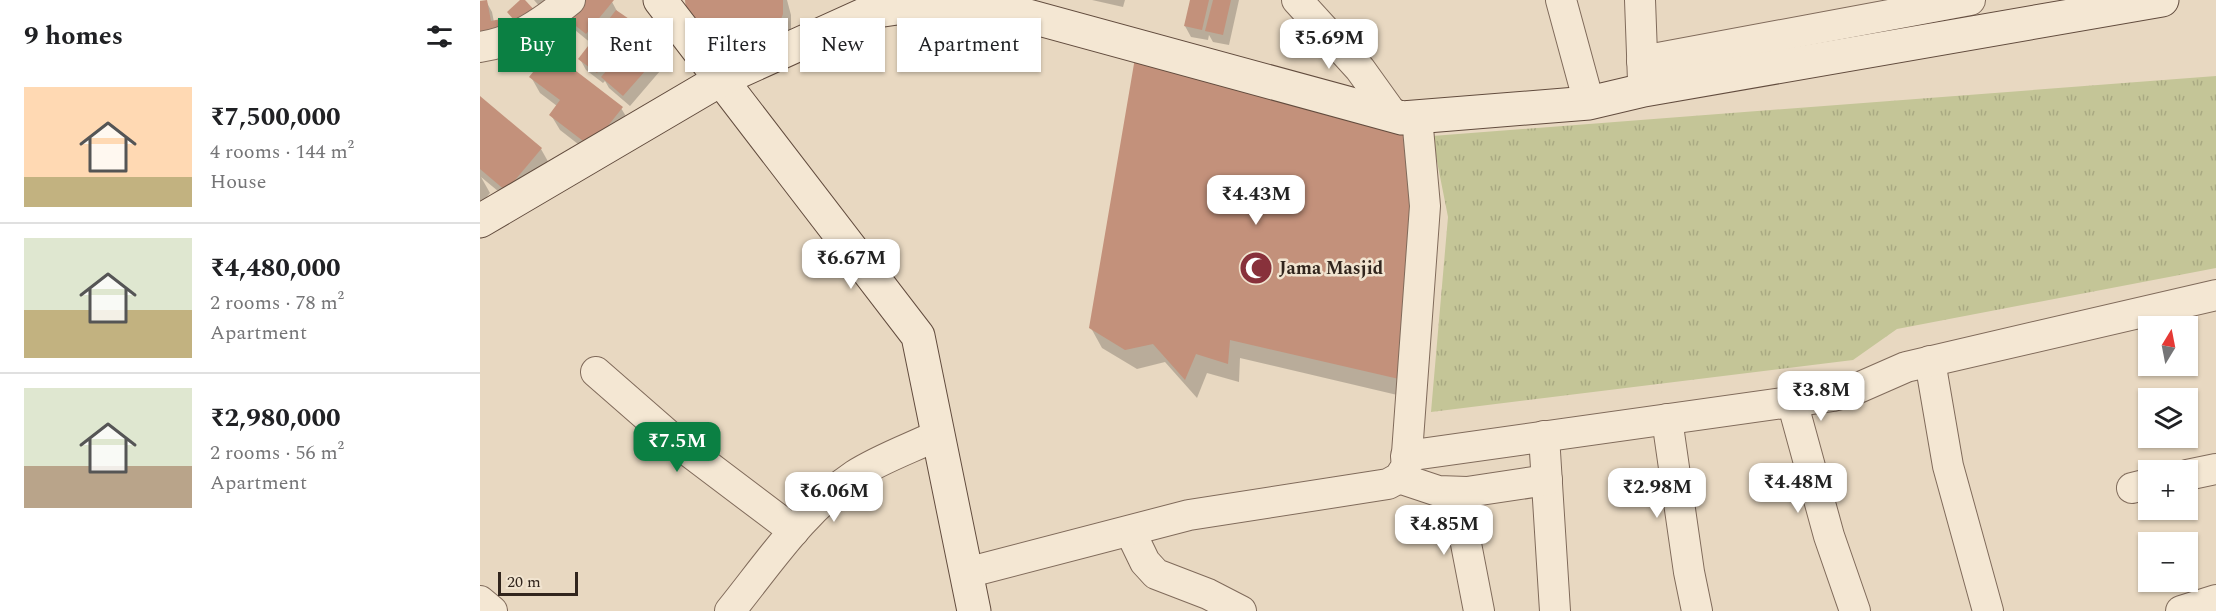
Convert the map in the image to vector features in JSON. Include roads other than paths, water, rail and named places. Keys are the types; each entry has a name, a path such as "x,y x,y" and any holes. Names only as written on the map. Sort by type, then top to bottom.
{"main road":[{"path":"660,0 918,336 974,611"},
{"path":"480,221 720,80 870,12 932,3 1017,13 1405,116 1589,103 1643,76 2162,0"}],"street":[{"path":"480,47 500,44 528,30 570,0"},
{"path":"1297,0 1405,116 1420,167 1425,206 1403,467"},
{"path":"1561,0 1589,103"},
{"path":"1640,0 1643,76 1970,0"},
{"path":"966,573 1190,515 1388,484 1403,467 1544,436 1848,392 1895,371 1930,361 2216,295"},
{"path":"1930,361 1948,466 1988,611"},
{"path":"596,372 675,441 794,531"},
{"path":"1792,401 1829,536 1855,611"},
{"path":"1667,418 1696,611"},
{"path":"730,611 794,531 830,494 857,474 938,435"},
{"path":"1544,436 1555,611"},
{"path":"1403,467 1438,491 1467,492 1547,480"},
{"path":"2198,472 2216,468"},
{"path":"1456,492 1479,611"},
{"path":"1130,531 1145,562 1156,574 1208,594 1241,611"},
{"path":"2181,611 2216,600"},
{"path":"480,601 492,611"}],"place":[{"name":"Jama Masjid","path":"1256,268"}]}
